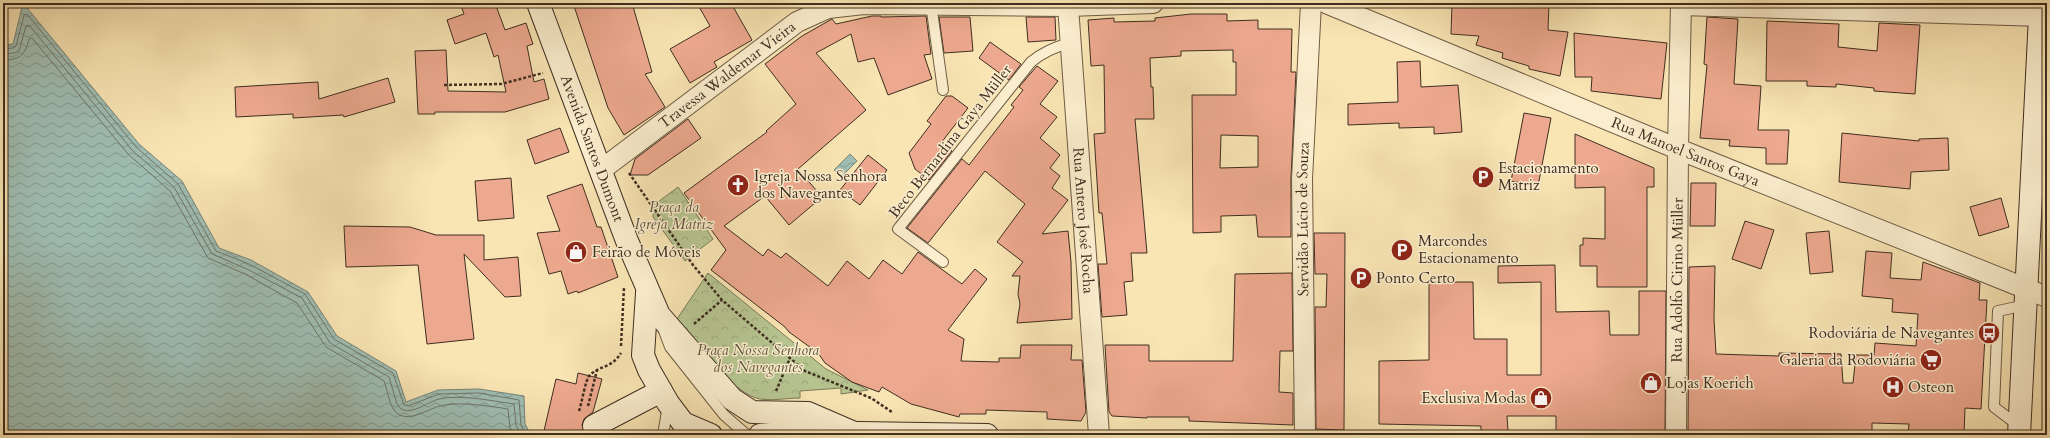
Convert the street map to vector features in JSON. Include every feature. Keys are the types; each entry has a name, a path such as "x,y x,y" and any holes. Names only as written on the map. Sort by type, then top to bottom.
{"main road":[{"name":"Avenida Santos Dumont","path":"538,3 601,170 659,315 732,399 752,412 808,413 852,432"},
{"path":"2020,431 2026,297 2043,11"},
{"path":"647,288 643,355 649,370 683,423 708,434"},
{"path":"586,418 665,397"},
{"path":"760,435 852,432 987,435"}],"street":[{"name":"Travessa Waldemar Vieira","path":"601,170 797,22 828,8 864,4 1068,6 1153,3"},
{"name":"Servidão Lúcio de Souza","path":"1305,435 1302,179 1311,3"},
{"name":"Rua Manoel Santos Gaya","path":"1326,3 1678,148 2026,297 2047,298"},
{"name":"Rua Adolfo Cirino Müller","path":"1676,435 1678,148 1681,4"},
{"path":"1681,4 2043,11"},
{"name":"Rua Antero José Rocha","path":"1068,6 1099,435"}],"lane":[{"path":"931,4 943,90"},
{"name":"Beco Bernardina Gaya Müller","path":"943,262 898,229 1032,62 1042,53 1070,43"},
{"path":"659,315 670,347 724,415 747,435"},
{"path":"663,435 665,397"}],"path":[{"path":"444,85 501,84 563,68"},
{"path":"622,154 630,175 693,265 722,300 805,371 871,398 896,415"},
{"path":"586,418 589,376 597,370 610,366 621,354 624,285"},
{"path":"690,328 722,300"},
{"path":"776,392 790,358"},
{"path":"586,418 597,370"}],"green space":[{"name":"Praça da Igreja Matriz","path":"678,187 713,239 685,261 653,217 654,205"},
{"name":"Praça Nossa Senhora dos Navegantes","path":"708,273 826,369 868,390 841,394 841,388 800,391 800,398 770,400 750,396 739,388 726,378 702,353 677,319"}],"water":[{"path":"23,3 139,144 182,181 219,248 251,260 308,292 337,336 396,371 406,402 438,390 479,389 524,396 525,424 531,435 3,435 3,45 13,44"},
{"path":"850,154 857,161 841,177 834,170"}],"building":[{"path":"460,3 495,3 505,30 526,23 533,44 527,46 534,82 544,79 549,99 505,112 435,112 435,114 418,114 415,51 446,50 448,91 506,92 498,55 494,57 486,33 455,44 447,20 464,14"},
{"path":"573,3 632,3 652,72 645,74 665,107 624,135 608,108"},
{"path":"697,3 731,3 752,40 714,62 717,67 690,83 670,49 710,26"},
{"path":"1488,3 1549,3 1548,30 1568,32 1560,76 1529,69 1529,66 1502,58 1503,53 1476,45 1479,36 1451,34 1452,4 1488,5"},
{"path":"1191,14 1227,14 1227,21 1258,20 1258,29 1292,29 1291,72 1296,72 1291,178 1291,237 1258,237 1256,215 1221,216 1221,232 1193,233 1192,95 1236,95 1236,62 1233,62 1233,50 1181,51 1181,56 1150,58 1154,119 1135,119 1147,253 1131,253 1133,281 1124,282 1127,315 1102,317 1098,264 1107,264 1102,213 1099,213 1094,134 1105,133 1104,65 1091,66 1088,20 1114,18 1114,22 1155,21 1155,18","holes":["1221,135 1258,136 1258,167 1220,168"]},
{"path":"872,16 926,16 931,54 924,55 932,79 888,95 874,58 858,62 851,34 816,53 866,110 798,169 822,197 789,225 765,196 724,226 763,256 768,249 781,258 786,253 828,286 847,261 869,279 883,260 902,274 918,252 962,284 975,269 987,279 948,330 964,339 961,361 999,362 999,358 1020,358 1021,345 1072,345 1071,360 1082,360 1086,412 1081,421 1047,419 1047,412 986,410 986,414 960,414 959,417 911,404 882,387 879,392 852,382 825,363 818,353 711,270 726,250 684,193 767,132 766,131 796,104 765,64 802,36 832,19 836,24"},
{"path":"939,17 970,17 973,51 944,53"},
{"path":"1026,17 1055,17 1056,40 1028,42"},
{"path":"1707,17 1738,19 1734,84 1761,86 1758,130 1789,130 1787,164 1766,164 1766,148 1729,146 1730,140 1700,138 1707,65 1704,64"},
{"path":"1767,21 1839,24 1838,47 1877,51 1879,23 1920,25 1915,94 1874,91 1874,88 1836,84 1836,87 1807,86 1807,81 1766,81"},
{"path":"1574,33 1667,43 1661,99 1591,91 1592,77 1575,77"},
{"path":"990,42 1021,64 1009,80 979,58"},
{"path":"1420,61 1421,87 1458,85 1462,132 1434,134 1434,127 1399,128 1399,123 1348,125 1348,104 1398,102 1397,62"},
{"path":"1037,66 1058,81 1040,104 1057,117 1040,138 1060,155 1050,168 1060,176 1052,188 1068,200 1042,234 1068,231 1071,262 1072,319 1017,323 1020,304 1018,294 1020,276 1012,276 1023,262 997,242 1025,204 985,171 928,243 907,228 962,159 969,165 1014,107 1011,105 1023,90 1019,87"},
{"path":"388,78 395,102 344,117 343,115 293,118 293,114 236,117 235,87 318,82 319,99"},
{"path":"946,96 952,96 968,108 941,143 952,151 929,180 915,169 909,153 931,124 927,121"},
{"path":"1524,113 1551,118 1538,186 1511,181"},
{"path":"688,119 701,138 648,175 630,175 635,159"},
{"path":"560,128 569,152 535,164 527,140"},
{"path":"1842,133 1919,141 1919,139 1948,138 1949,170 1911,172 1910,189 1839,182"},
{"path":"1575,134 1654,168 1654,187 1647,187 1647,287 1597,287 1597,266 1580,266 1580,245 1583,245 1583,238 1605,239 1605,187 1575,188"},
{"path":"868,155 887,170 860,205 840,190"},
{"path":"511,178 514,218 478,221 475,181"},
{"path":"1691,183 1716,183 1715,226 1690,226"},
{"name":"Feirão de Móveis","path":"582,184 597,227 601,227 618,277 578,293 577,291 568,294 561,271 549,274 537,233 560,231 547,196"},
{"path":"2001,198 2009,227 1979,236 1970,207"},
{"path":"1745,221 1774,230 1761,269 1732,259"},
{"path":"344,226 410,227 436,235 484,235 484,260 518,257 521,296 505,297 464,254 474,339 427,344 418,265 346,267"},
{"path":"1829,231 1833,272 1810,274 1806,233"},
{"path":"1314,233 1345,233 1344,430 1316,429 1315,307 1326,307 1327,274 1315,274"},
{"path":"1866,251 1892,253 1890,278 1921,280 1923,262 1980,283 1979,300 1987,300 1981,409 1965,408 1964,435 1908,435 1909,424 1872,423 1872,435 1688,433 1689,267 1715,266 1714,319 1716,354 1779,356 1779,353 1841,354 1843,383 1853,383 1856,355 1874,355 1875,343 1916,346 1918,314 1892,312 1893,299 1862,296"},
{"path":"1555,265 1556,312 1609,311 1610,335 1639,335 1639,291 1666,291 1665,431 1611,431 1611,434 1556,432 1556,416 1507,416 1508,431 1481,431 1481,426 1379,424 1379,361 1429,360 1429,282 1473,282 1474,339 1507,339 1507,375 1541,375 1541,282 1498,283 1498,266"},
{"path":"1292,273 1293,351 1280,351 1279,392 1293,393 1293,425 1189,421 1189,417 1147,418 1112,416 1109,412 1105,345 1149,345 1149,361 1233,361 1235,274"},
{"path":"578,373 602,379 593,412 584,419 582,425 586,435 543,435 556,379 576,384"}],"place":[{"name":"Estacionamento Matriz","path":"1483,177"},
{"name":"Igreja Nossa Senhora dos Navegantes","path":"738,185"},
{"name":"Marcondes Estacionamento","path":"1402,250"},
{"name":"Feirão de Móveis","path":"576,252"},
{"name":"Ponto Certo","path":"1361,278"},
{"name":"Rodoviária de Navegantes","path":"1989,333"},
{"name":"Galeria da Rodoviária","path":"1931,360"},
{"name":"Lojas Koerich","path":"1651,383"},
{"name":"Osteon","path":"1893,387"},
{"name":"Exclusiva Modas","path":"1541,398"}]}
